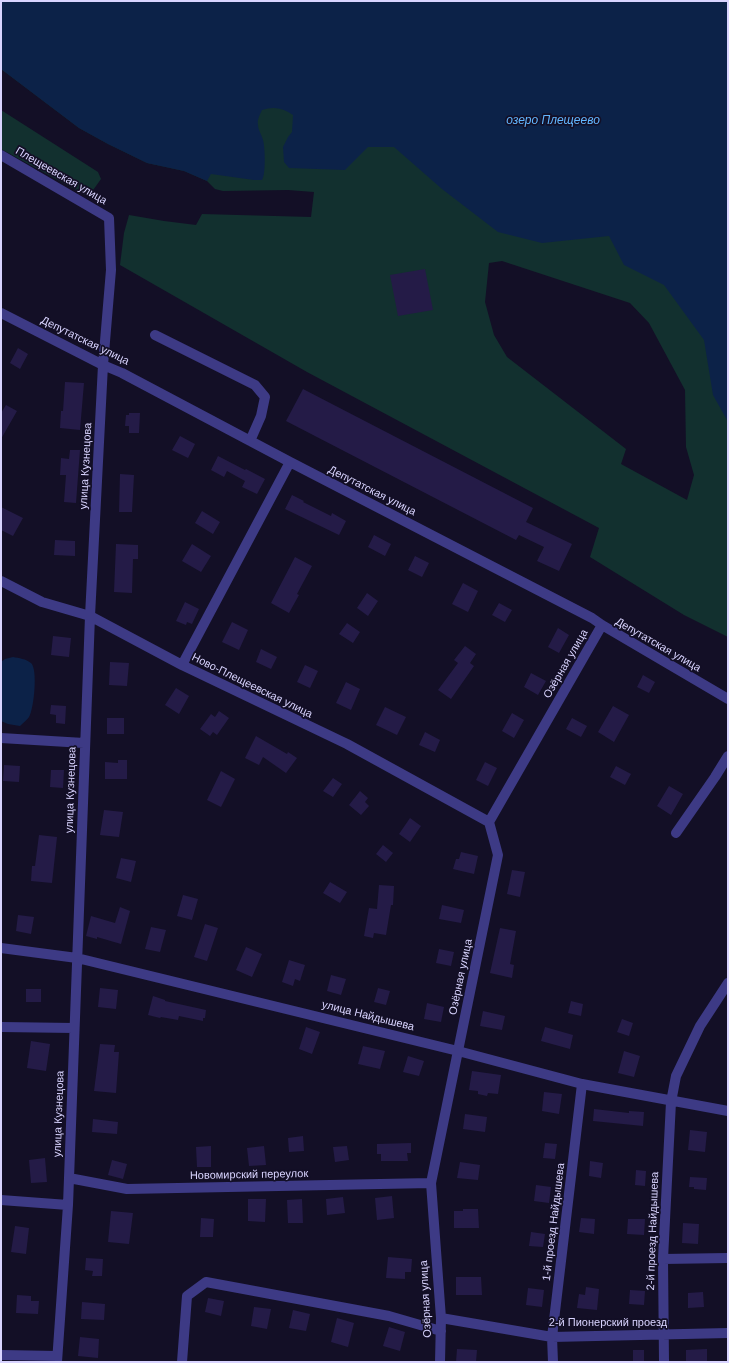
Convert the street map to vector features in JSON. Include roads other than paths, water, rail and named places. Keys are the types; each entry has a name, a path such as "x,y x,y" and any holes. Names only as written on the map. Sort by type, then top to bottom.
{"street":[{"name":"Плещеевская улица","path":"1,155 109,218"},
{"name":"улица Кузнецова","path":"57,1359 68,1205 84,743 90,616 103,365 111,270 109,218"},
{"name":"Депутатская улица","path":"1,313 103,365 122,373 290,462 585,614 728,700"},
{"path":"155,335 255,385 265,397 261,416 250,441"},
{"path":"182,665 290,462"},
{"name":"Ново-Плещеевская улица","path":"1,581 42,602 90,616 182,665 347,744 489,822"},
{"name":"Озёрная улица","path":"440,1362 441,1318 431,1183 498,855 489,822 602,625"},
{"path":"1,738 84,743"},
{"path":"676,833 728,756"},
{"name":"улица Найдышева","path":"1,948 77,958 458,1051 582,1084 671,1102 728,1111"},
{"name":"2-й проезд Найдышева","path":"664,1362 663,1259 671,1102 676,1076 700,1026 716,999 728,983"},
{"path":"716,999 728,998"},
{"path":"1,1027 74,1028"},
{"name":"1-й проезд Найдышева","path":"553,1362 552,1337 582,1084"},
{"name":"Новомирский переулок","path":"69,1178 127,1189 431,1183"},
{"path":"1,1200 68,1205"},
{"path":"663,1259 728,1258"},
{"path":"182,1362 187,1296 206,1282 389,1316 441,1330"},
{"name":"2-й Пионерский проезд","path":"441,1318 552,1337 728,1333"},
{"path":"1,1355 57,1359"}],"water":[{"name":"озеро Плещеево","path":"1,1 728,1 728,420 713,395 704,340 664,285 624,265 609,236 542,243 498,232 442,189 394,147 368,147 345,170 289,168 284,162 283,147 292,132 293,115 278,108 262,110 258,119 258,127 264,143 265,154 265,167 262,180 211,174 207,181 184,171 147,163 79,128 1,69"},
{"path":"13,657 31,663 35,681 31,713 20,726 1,721 1,662 5,659"}]}
